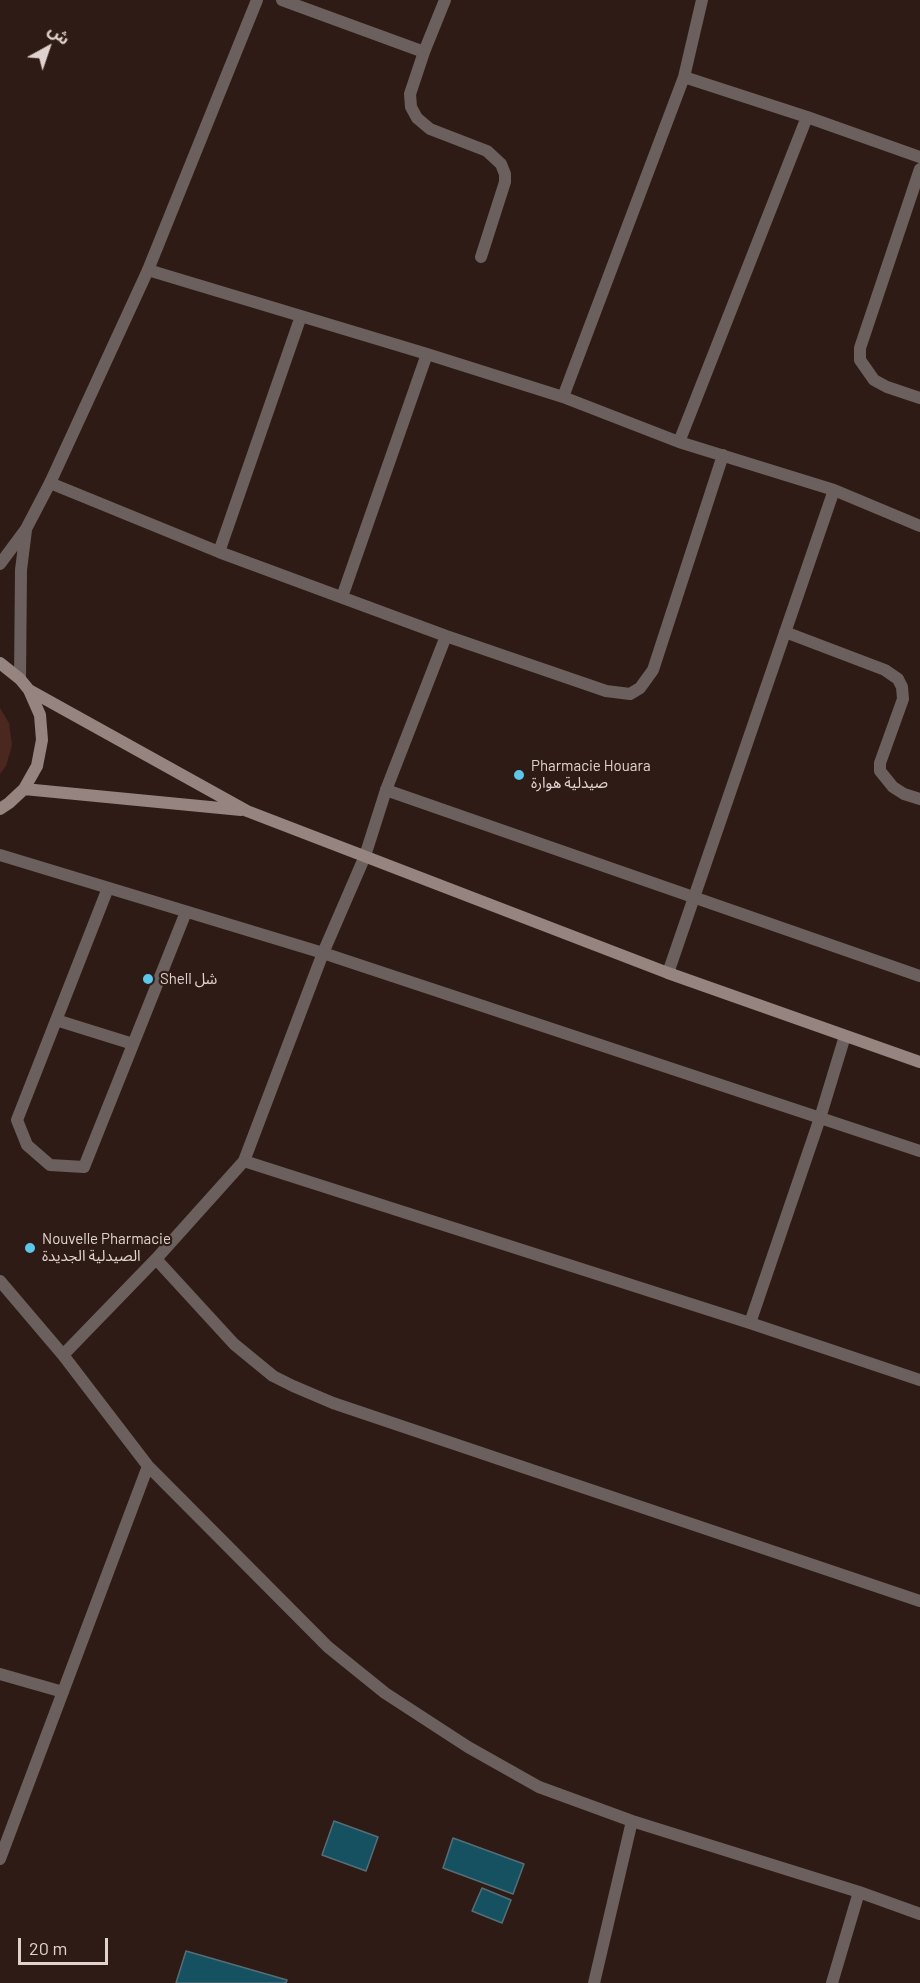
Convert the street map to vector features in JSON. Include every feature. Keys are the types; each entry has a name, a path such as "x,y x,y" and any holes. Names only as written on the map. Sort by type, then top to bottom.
{"main road":[{"path":"0,663 20,679 29,690 40,715 42,740 37,766 24,789 0,809"},
{"path":"29,690 247,811 668,973 920,1062"},
{"path":"24,789 247,811"}],"street":[{"path":"0,564 27,529 148,270 257,0"},
{"path":"282,0 424,52"},
{"path":"445,0 410,94 411,107 417,118 430,129 487,151 501,164 505,182 480,256"},
{"path":"563,397 684,77 702,0"},
{"path":"684,77 920,157"},
{"path":"679,442 807,117"},
{"path":"920,169 860,348 860,360 874,380 920,398"},
{"path":"148,270 563,397 679,442 834,490 920,526"},
{"path":"219,552 301,316"},
{"path":"342,597 427,354"},
{"path":"50,483 219,552 446,636 606,691 630,694 640,688 652,670 723,455"},
{"path":"668,973 834,490"},
{"path":"20,679 21,570 27,529"},
{"path":"785,632 885,670 898,679 902,687 903,699 880,763 880,771 893,787 904,794 920,799"},
{"path":"63,1355 156,1259 244,1161 323,954 365,856 386,790 446,636"},
{"path":"386,790 920,976"},
{"path":"0,855 323,954 920,1151"},
{"path":"108,888 17,1120 27,1145 50,1165 84,1167 186,912"},
{"path":"56,1020 133,1044"},
{"path":"750,1323 820,1118 845,1036"},
{"path":"244,1161 750,1323 920,1380"},
{"path":"156,1259 234,1344 273,1376 293,1386 333,1403 920,1601"},
{"path":"0,1281 63,1355 148,1466 328,1647 385,1693 468,1747 539,1787 632,1821 859,1892 920,1914"},
{"path":"0,1859 148,1466"},
{"path":"0,1674 63,1692"},
{"path":"594,1983 632,1821"},
{"path":"832,1983 859,1892"}],"shaded area":[{"path":"0,708 9,723 12,745 6,766 0,774"}],"building":[{"path":"334,1821 378,1837 366,1871 322,1855"},
{"path":"453,1838 524,1864 513,1894 443,1868"},
{"path":"482,1888 511,1900 502,1923 472,1911"},
{"path":"186,1951 287,1980 286,1983 176,1983"}],"place":[{"name":"Pharmacie Houara صيدلية هوارة","path":"519,775"},
{"name":"Shell شل","path":"148,979"},
{"name":"Nouvelle Pharmacie الصيدلية الجديدة","path":"30,1248"}]}
